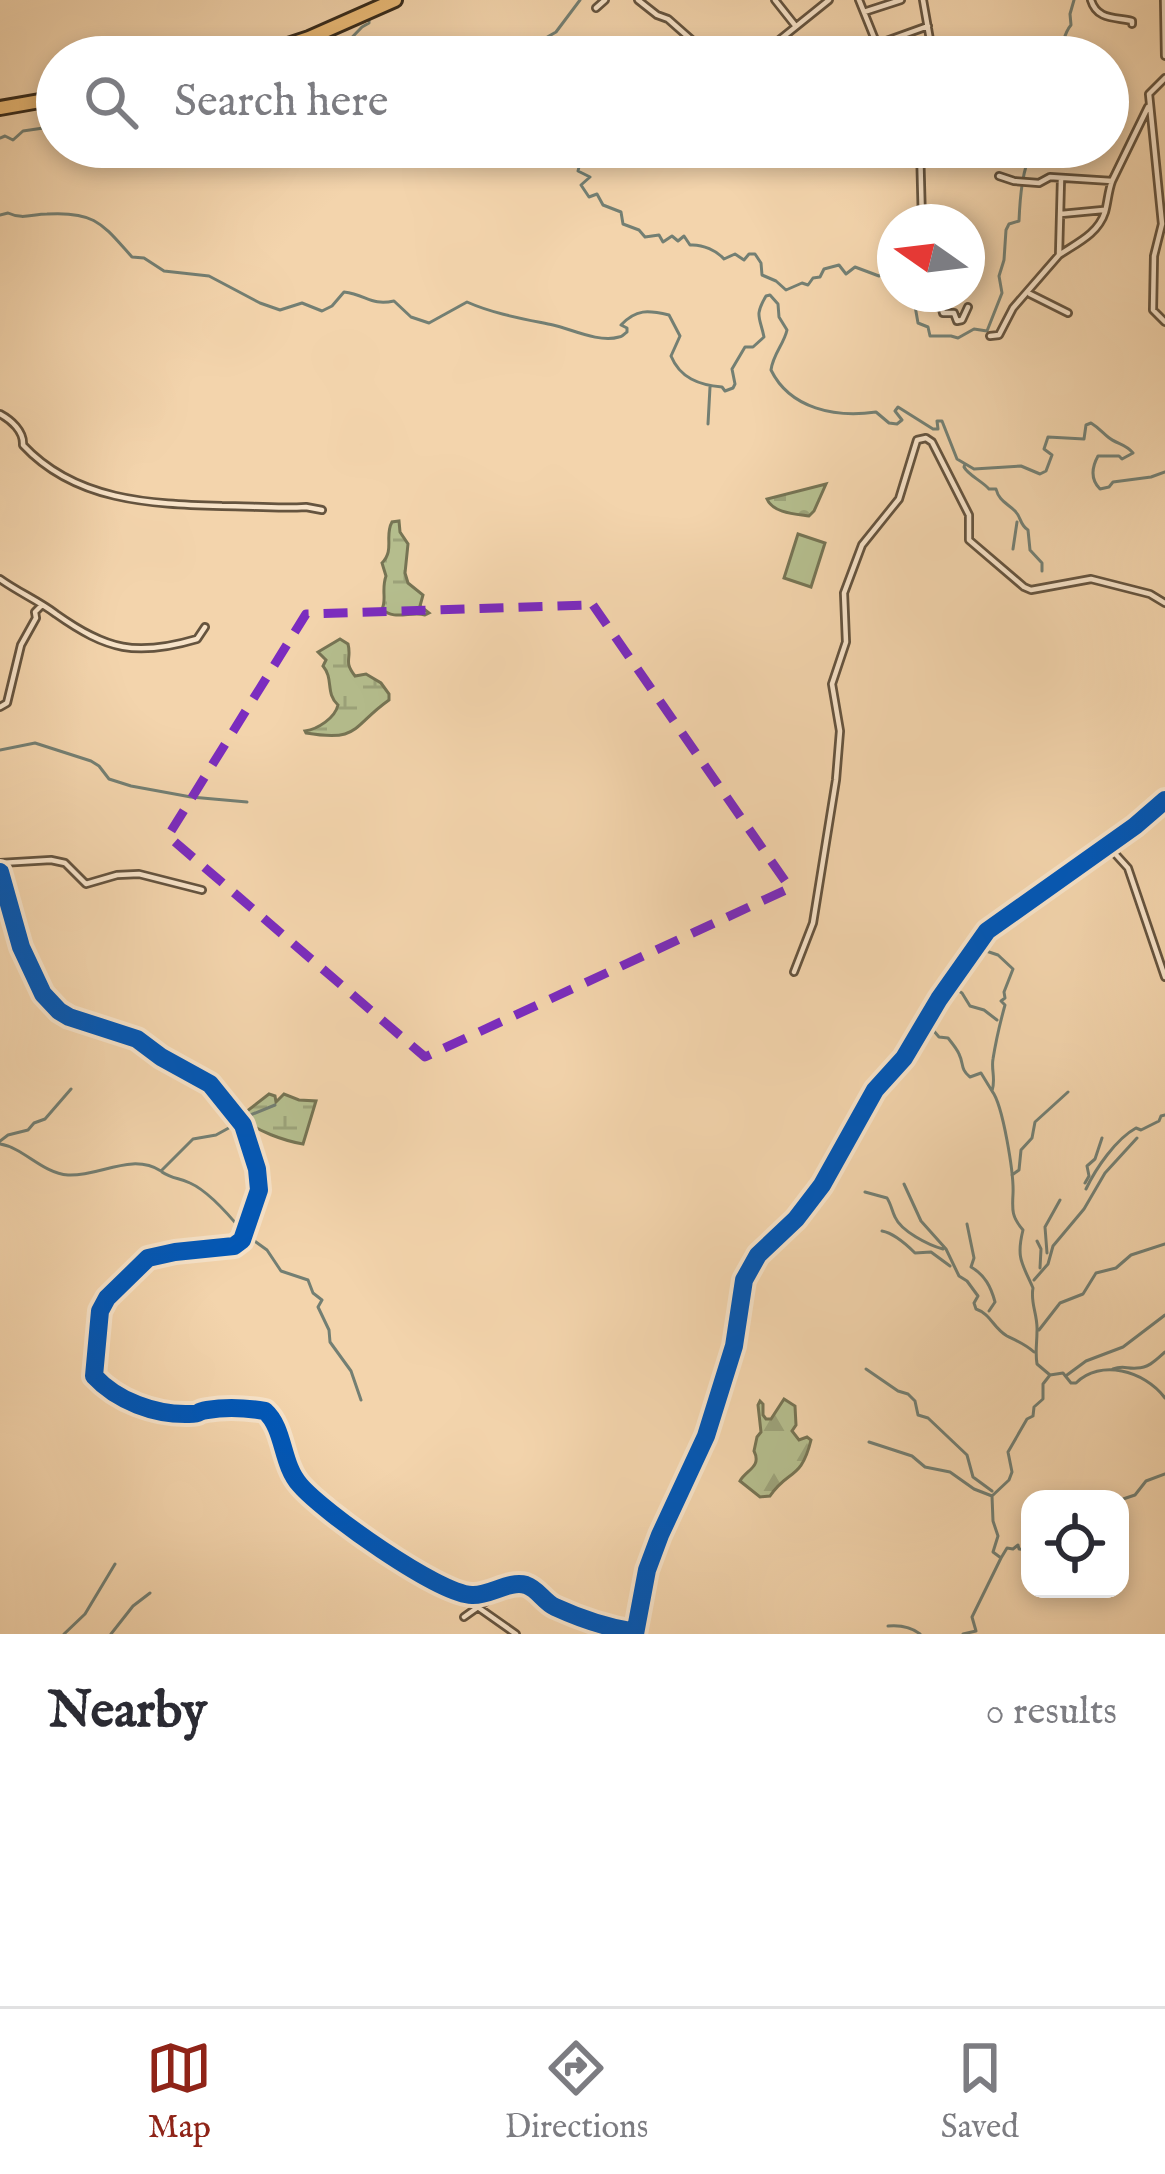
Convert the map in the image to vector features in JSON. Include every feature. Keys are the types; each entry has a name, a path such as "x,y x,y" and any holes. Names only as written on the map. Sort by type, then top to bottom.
{"main road":[{"path":"311,36 395,0"},
{"path":"0,108 36,102"}],"street":[{"path":"596,8 605,0"},
{"path":"638,0 687,36"},
{"path":"775,0 795,26"},
{"path":"783,36 829,0"},
{"path":"859,0 874,36"},
{"path":"864,12 901,0"},
{"path":"923,0 930,36"},
{"path":"1091,0 1100,14 1132,24"},
{"path":"1164,0 1165,56"},
{"path":"900,36 928,26"},
{"path":"1165,78 1149,94 1161,154 1162,224 1154,256 1153,305 1165,322"},
{"path":"1129,146 1150,102"},
{"path":"921,168 922,204"},
{"path":"990,336 999,335 1013,308 1059,255 1096,228 1118,168"},
{"path":"999,176 1039,183 1050,177 1112,181"},
{"path":"1059,255 1061,179"},
{"path":"1061,214 1106,210"},
{"path":"1028,293 1068,313"},
{"path":"944,312 954,313 957,322 966,312"},
{"path":"0,414 22,434 23,445 38,460 83,487 121,499 322,510"},
{"path":"794,972 813,923 836,780 840,731 832,684 846,642 844,593 862,545 899,500 917,440 932,442 951,477 969,515 969,540 1024,587 1031,590 1091,579 1165,603"},
{"path":"0,579 96,638 124,649 188,642 197,639 205,627"},
{"path":"0,707 7,703 21,645 42,605"},
{"path":"0,872 21,947 43,994 69,1018 137,1040 210,1084 243,1125 257,1169 259,1190 242,1240 234,1246 148,1258 107,1298 100,1312 94,1376 132,1403 171,1413 265,1411 274,1421 288,1467 307,1493 419,1572 469,1595 512,1585 530,1586 550,1605 635,1633 652,1555 706,1436 734,1346 744,1280 758,1255 796,1220 822,1185 875,1090 904,1058 987,932 1165,800"},
{"path":"1107,845 1128,868 1165,977"},
{"path":"0,863 51,860 70,865 86,884 139,874 202,890"},
{"path":"464,1617 495,1592"},
{"path":"479,1608 516,1634"}],"highlighted area":[{"path":"593,605 790,888 425,1057 168,836 306,614"}],"green space":[{"path":"826,484 809,516 779,510 767,499"},
{"path":"399,521 408,544 405,573 408,583 423,595 420,606 429,613 425,615 382,609 386,576 382,563 392,522"},
{"path":"798,534 825,543 811,587 784,578"},
{"path":"340,639 348,644 355,676 366,674 381,683 389,700 346,734 306,733 330,718 338,705 323,666 326,660 318,652"},
{"path":"269,1094 276,1102 284,1094 316,1101 303,1144 271,1135 242,1118"},
{"path":"784,1399 795,1406 792,1431 799,1440 811,1440 798,1469 770,1496 760,1497 740,1481 756,1461 754,1451 761,1432 758,1405 760,1401 763,1415 771,1419"}],"waterway":[{"path":"549,36 580,0"},
{"path":"1066,36 1074,0"},
{"path":"353,36 369,23 369,17"},
{"path":"0,138 13,140 23,131 36,129"},
{"path":"579,168 590,177 581,185 589,197 597,194 603,205 621,212 623,224 645,237 659,235 663,242 684,236 690,245 724,259 735,254 744,260 755,254 762,275 786,290 808,285 824,269 839,265 846,274 855,267 877,275"},
{"path":"916,312 918,323 928,327 930,336 958,338 974,329 987,331 1002,293 999,276 1006,230 1019,221 1026,168"},
{"path":"0,215 88,218 132,257 144,258 164,271 209,276 280,310 302,303 322,311 344,292 394,301 411,317 429,323 467,302 611,338 627,332 621,325 637,313 669,315 680,336 671,356 675,364 691,379 725,391 735,384 732,369 745,347 753,347 764,337 759,312 770,295 787,330 771,370 802,402 830,412 876,412 897,424 902,420 895,411 898,407 933,429 942,421 957,459 974,469 1021,466 1040,474 1052,455 1044,449 1048,437 1084,439 1086,425 1091,423 1133,453 1122,459 1098,456 1093,473 1100,489 1165,472"},
{"path":"708,424 710,387"},
{"path":"965,464 969,473 996,489 1017,514 1028,530 1030,550 1042,563 1042,571"},
{"path":"1013,549 1017,522"},
{"path":"0,750 35,743 91,761 109,779 131,786 247,802"},
{"path":"963,1634 976,1631 972,1617 1001,1558 993,1552 998,1536 992,1496 1009,1480 1008,1452 1043,1399 1043,1384 1050,1375 1037,1364 1033,1288 1021,1260 1023,1230 1014,1214 1007,1140 992,1091 993,1059 1005,1005 1001,1001 1013,969 998,955 980,949"},
{"path":"954,988 970,1006 997,1020"},
{"path":"933,1030 953,1044 967,1074 981,1073 992,1091"},
{"path":"0,1141 45,1119 71,1089"},
{"path":"1012,1175 1019,1170 1021,1150 1032,1138 1035,1122 1068,1092"},
{"path":"243,1118 275,1105"},
{"path":"1086,1189 1121,1139 1165,1115"},
{"path":"0,1144 68,1175 127,1164 161,1171 193,1139 216,1135 236,1124"},
{"path":"1085,1183 1087,1166 1095,1159 1102,1138"},
{"path":"1034,1280 1105,1173 1137,1138"},
{"path":"162,1172 204,1192 243,1232"},
{"path":"904,1184 921,1221 978,1296 976,1309 1002,1333 1034,1352"},
{"path":"865,1192 887,1198 903,1227 943,1249"},
{"path":"1047,1253 1045,1227 1060,1200"},
{"path":"967,1224 974,1258 971,1267 987,1282 995,1302 989,1311"},
{"path":"882,1231 915,1253 931,1252 950,1266"},
{"path":"249,1237 267,1250 281,1271 308,1280 322,1300 318,1307 330,1342 351,1371 361,1400"},
{"path":"1037,1241 1040,1268"},
{"path":"1039,1330 1060,1303 1083,1294 1096,1273 1165,1244"},
{"path":"1067,1375 1086,1361 1123,1347 1165,1315"},
{"path":"1113,1369 1145,1366 1165,1352"},
{"path":"866,1369 908,1394 918,1415 928,1418 967,1455 973,1477 992,1491"},
{"path":"1050,1375 1063,1373 1076,1383 1097,1371 1122,1371 1146,1380 1165,1398"},
{"path":"869,1442 912,1456 925,1467 950,1472 992,1496"},
{"path":"1129,1497 1146,1481 1165,1474"},
{"path":"1001,1558 1007,1548 1018,1545 1021,1549"},
{"path":"64,1634 85,1614 115,1564"},
{"path":"111,1634 150,1593"},
{"path":"888,1626 920,1634"}],"cycle path":[{"path":"635,1634 647,1570 706,1436 734,1346 744,1280 758,1255 796,1219 822,1185 875,1090 904,1058 987,931 1165,800"},
{"path":"0,872 21,947 43,994 69,1017 137,1039 210,1084 243,1125 257,1169 259,1190 242,1240 234,1246 148,1258 107,1298 100,1311 94,1376 125,1399 163,1412 265,1411 300,1485 409,1567 472,1595 526,1585 564,1611 635,1632"}]}
